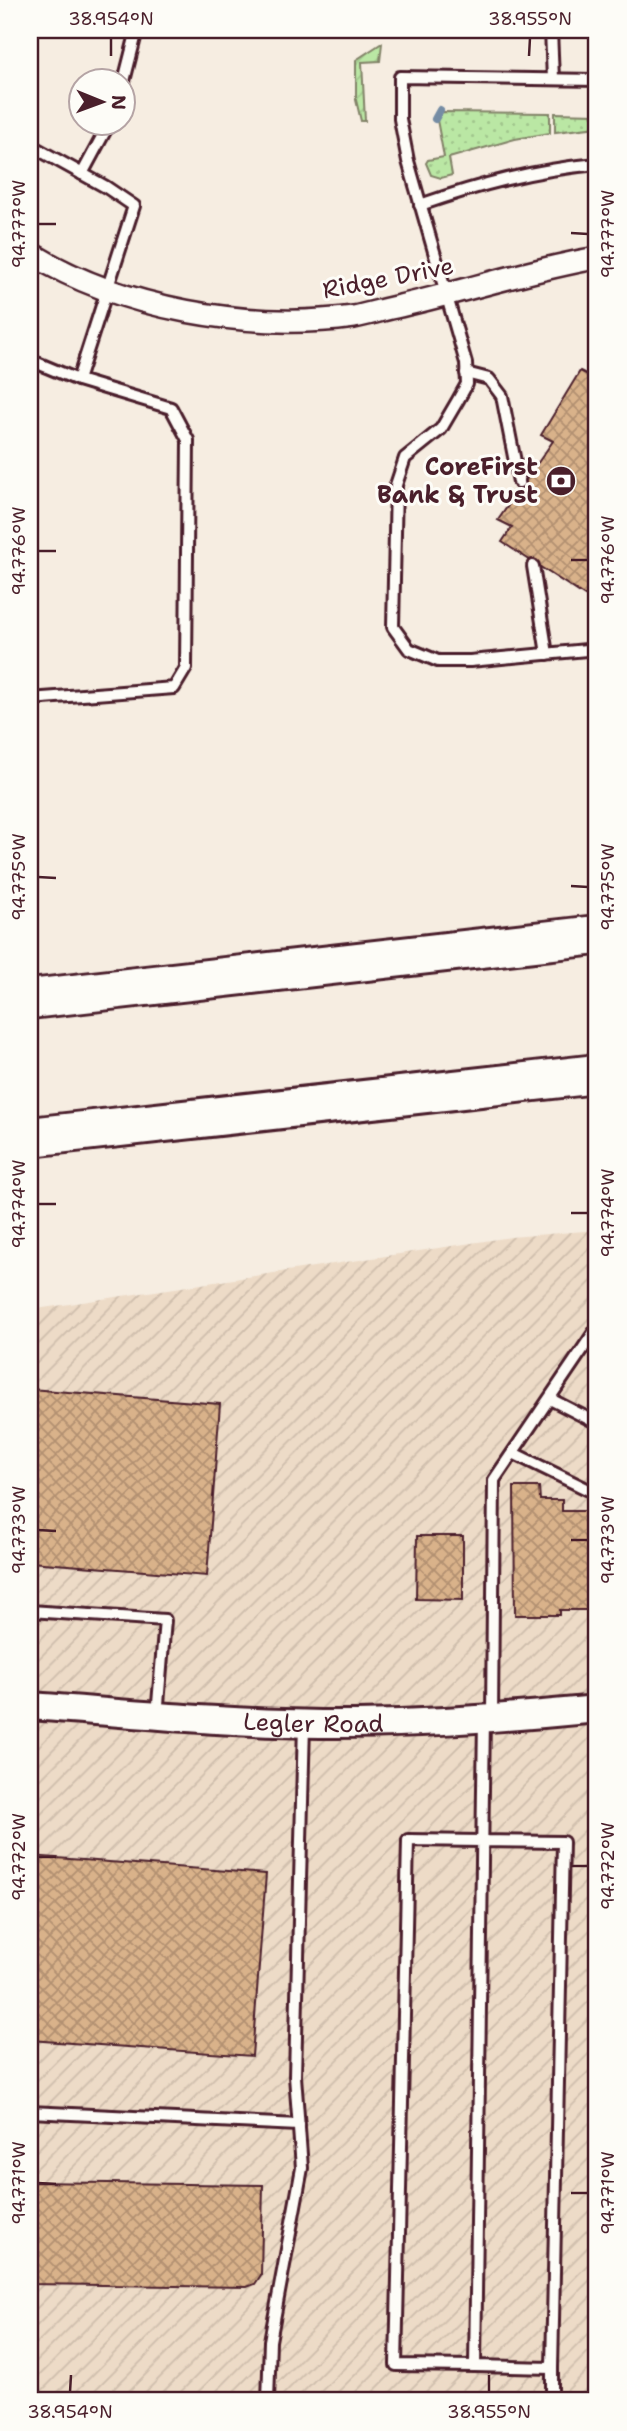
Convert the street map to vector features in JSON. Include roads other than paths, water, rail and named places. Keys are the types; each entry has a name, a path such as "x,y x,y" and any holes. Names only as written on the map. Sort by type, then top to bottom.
{"highway":[{"path":"30,999 597,935"},
{"path":"30,1137 597,1074"}],"street":[{"name":"Ridge Drive","path":"30,253 108,289 155,305 214,317 290,321 354,317 597,258"},
{"name":"Legler Road","path":"30,1706 304,1724 376,1724 597,1709"}],"lane":[{"path":"128,66 137,30"},
{"path":"551,30 553,79"},
{"path":"597,80 400,77 400,119 408,161 466,363 467,384 441,429 405,458 396,485 393,627 409,649 438,662 597,649"},
{"path":"82,174 102,136"},
{"path":"30,145 134,206 78,380"},
{"path":"421,205 479,184 597,163"},
{"path":"30,360 78,380 171,408 188,440 186,668 174,688 30,699"},
{"path":"467,373 489,379 502,396 519,482"},
{"path":"533,566 547,654"},
{"path":"475,2366 482,1841 494,1480 597,1328"},
{"path":"550,1399 597,1423"},
{"path":"513,1453 597,1494"},
{"path":"30,1611 165,1620 157,1716"},
{"path":"268,2401 270,2341 302,2168 295,2076 304,1724"},
{"path":"551,2401 552,2368 562,1842 408,1840 396,2364 552,2368"},
{"path":"30,2112 299,2125"}],"waterway":[{"path":"435,119 440,110"}],"place":[{"name":"CoreFirst Bank & Trust","path":"561,481"}]}
